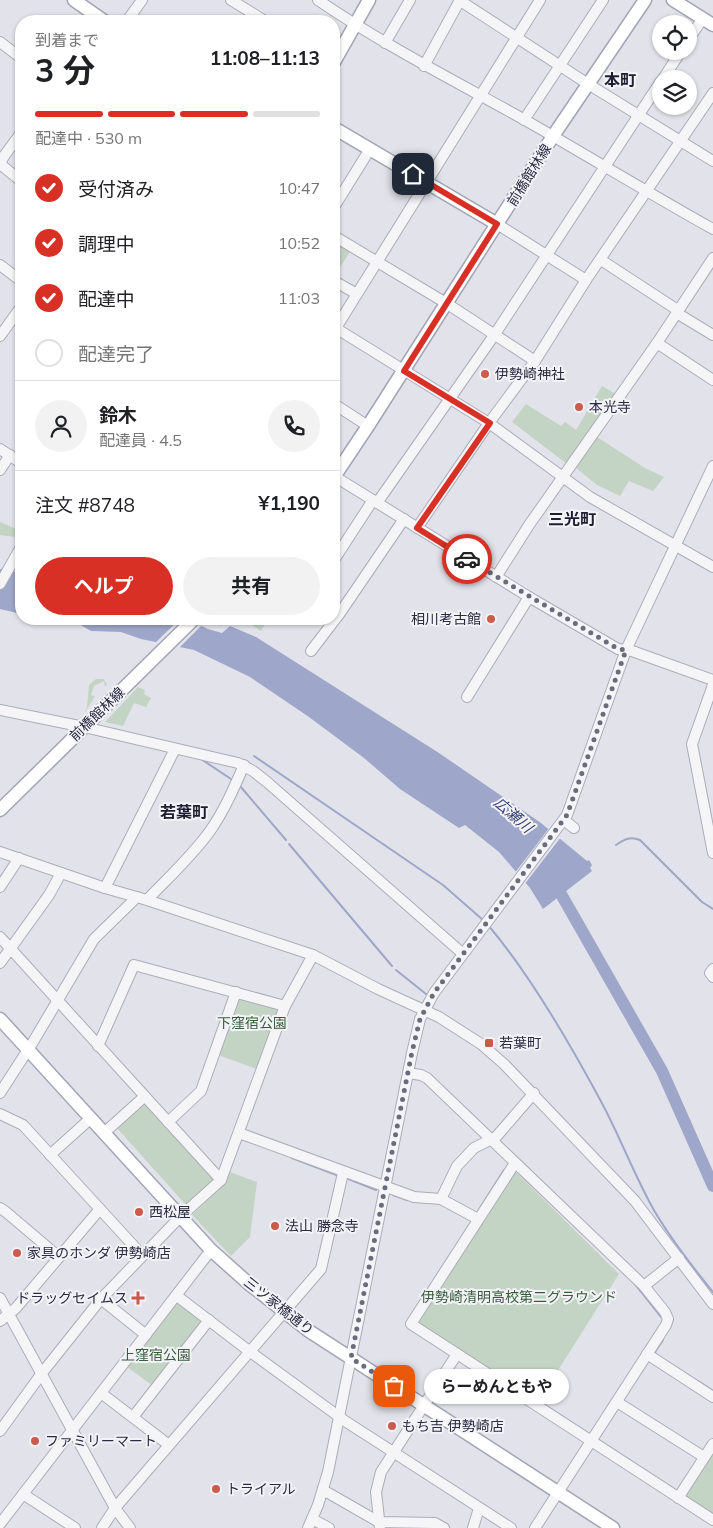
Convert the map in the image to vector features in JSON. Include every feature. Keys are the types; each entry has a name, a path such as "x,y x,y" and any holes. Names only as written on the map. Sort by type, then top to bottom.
{"main road":[{"path":"74,0 95,15"},
{"path":"340,51 369,0"},
{"name":"前橋館林線","path":"340,467 404,371 553,136 645,0"},
{"path":"673,0 708,22"},
{"path":"340,132 497,224"},
{"name":"前橋館林線","path":"0,810 188,625"},
{"name":"三ツ家橋通り","path":"0,1019 211,1250 248,1283 283,1312 351,1358 613,1528"}],"street":[{"path":"131,15 142,0"},
{"path":"231,0 255,15"},
{"path":"318,0 355,25 424,66 553,136 713,229"},
{"path":"385,43 410,0"},
{"path":"424,66 460,0 588,84 639,114 713,162"},
{"path":"340,319 540,0"},
{"path":"524,120 603,0"},
{"path":"697,32 708,22"},
{"path":"0,42 15,53"},
{"path":"417,528 535,361 586,280 713,93"},
{"path":"340,552 495,334 652,95"},
{"path":"15,141 0,164 15,176"},
{"path":"340,188 370,149"},
{"path":"497,224 586,280"},
{"path":"340,240 446,303 535,361"},
{"path":"496,577 562,477 657,343 713,258"},
{"path":"601,260 676,309 680,315 713,335"},
{"path":"0,265 15,276"},
{"path":"340,285 356,294"},
{"path":"0,336 15,315"},
{"path":"340,333 490,423 590,497 713,567"},
{"path":"657,343 713,380"},
{"path":"340,408 368,426"},
{"path":"0,449 15,459"},
{"path":"0,470 10,455"},
{"path":"329,1528 310,1523 323,1490 340,1417 417,1030 434,993 570,809 626,650 713,466"},
{"path":"340,480 496,577 618,649 626,650 713,680"},
{"path":"340,607 404,519"},
{"path":"0,584 15,558"},
{"path":"467,697 529,597"},
{"path":"311,651 328,625"},
{"path":"713,685 692,744 712,838 713,853"},
{"path":"0,710 84,727 244,765 462,953"},
{"path":"105,888 175,749"},
{"path":"0,1093 94,939 192,852 210,831 244,765"},
{"path":"562,822 574,828"},
{"path":"0,852 313,955 425,1009 455,1026 491,1051 534,1093 635,1201 713,1304"},
{"path":"0,887 19,858"},
{"path":"0,963 49,895 61,873"},
{"path":"0,937 221,1180"},
{"path":"0,1430 42,1373 101,1299 181,1216 221,1180 285,1006 313,955"},
{"path":"98,1046 134,965 285,1006"},
{"path":"713,969 710,973 713,977"},
{"path":"168,1122 201,1091 236,992"},
{"path":"408,1073 428,1078 644,1286 665,1312 668,1319 617,1402 535,1528"},
{"path":"441,1199 457,1166 474,1148 491,1140 534,1093"},
{"path":"104,1133 144,1097"},
{"path":"0,1114 20,1122 142,1255"},
{"path":"50,1155 90,1119"},
{"path":"239,1134 414,1197 441,1199 478,1219"},
{"path":"515,1163 411,1324 713,1520"},
{"path":"102,1528 115,1508 320,1269 344,1172"},
{"path":"0,1208 59,1257"},
{"path":"0,1321 9,1314 100,1210"},
{"path":"0,1524 211,1250"},
{"path":"644,1286 679,1258"},
{"path":"177,1296 340,1417 511,1528"},
{"path":"0,1298 115,1508 130,1528"},
{"path":"101,1299 108,1307 146,1335"},
{"path":"133,1417 210,1320"},
{"path":"379,1525 376,1485 381,1472 456,1354"},
{"path":"647,1354 713,1397"},
{"path":"101,1393 169,1445"},
{"path":"617,1402 704,1457"},
{"path":"678,1498 713,1444"},
{"path":"323,1490 379,1525 438,1526"},
{"path":"23,1494 75,1528"},
{"path":"473,1528 479,1508"}],"green space":[{"path":"340,243 351,250 340,267"},
{"path":"602,386 616,394 567,464 512,422 526,404 561,426 565,422 576,430"},
{"path":"597,437 645,468 664,477 653,491 629,481 620,496 597,485 575,467"},
{"path":"0,522 15,528 15,537 0,535"},
{"path":"251,625 264,625 261,631"},
{"path":"96,679 104,679 107,685 105,686 104,681 94,686 91,695 95,696 84,714 87,707 89,685"},
{"path":"138,687 145,690 144,694 151,698 146,707 134,703 123,726 105,722"},
{"name":"下窪宿公園","path":"241,996 278,1006 280,1010 257,1069 221,1056 219,1053 238,999"},
{"path":"144,1102 216,1178 186,1205 116,1127"},
{"path":"230,1172 257,1182 250,1237 231,1256 192,1215 226,1183"},
{"name":"伊勢崎清明高校第二グラウンド","path":"513,1172 516,1172 619,1274 538,1402 417,1324"},
{"name":"上窪宿公園","path":"176,1302 179,1302 202,1318 203,1323 153,1386 126,1366"},
{"path":"713,1451 713,1516 684,1495"}],"water":[{"path":"0,569 15,572 15,613 0,609"},
{"path":"81,625 200,625 222,633 230,626 256,637 439,753 541,823 587,861 589,860 592,865 590,868 592,871 543,909 530,888 499,852 465,825 459,828 400,789 364,758 309,717 250,677 194,650 141,639 121,632 91,631"}],"pier":[{"path":"174,625 202,625 178,649 154,644"},
{"path":"550,827 561,837 524,885 514,874"}],"waterway":[{"path":"254,756 443,885 483,920"},
{"path":"201,759 231,779"},
{"path":"240,786 286,840"},
{"path":"616,845 628,839 640,840 702,902 713,909"},
{"path":"289,844 392,966"},
{"name":"広瀬川","path":"553,880 662,1071 713,1186"},
{"path":"488,925 536,990 579,1061 604,1107 656,1214 679,1249 713,1292"},
{"path":"396,970 426,994"},
{"path":"292,1158 339,1176"},
{"path":"480,1208 504,1170"},
{"path":"346,1178 376,1190"},
{"path":"393,1195 407,1200"},
{"path":"634,1283 661,1317"},
{"path":"656,1355 655,1352 663,1340"},
{"path":"698,1381 713,1391"}],"way so far":[{"path":"394,1386 351,1358 420,1019 434,993 462,953 567,815 626,650 618,649 467,559"}],"place":[{"name":"伊勢崎神社","path":"485,374"},
{"name":"本光寺","path":"579,407"},
{"name":"相川考古館","path":"491,619"},
{"name":"若葉町","path":"489,1043"},
{"name":"西松屋","path":"139,1212"},
{"name":"法山 勝念寺","path":"275,1226"},
{"name":"家具のホンダ 伊勢崎店","path":"17,1253"},
{"name":"ドラッグセイムス","path":"138,1298"},
{"name":"らーめんともや","path":"394,1386"},
{"name":"もち吉 伊勢崎店","path":"392,1426"},
{"name":"ファミリーマート","path":"35,1441"},
{"name":"トライアル","path":"216,1489"}],"district":[{"name":"本町","path":"620,80"},
{"name":"三光町","path":"572,519"},
{"name":"若葉町","path":"184,812"}],"route":[{"path":"413,174 497,224 404,371 490,423 417,528 467,559"}]}
